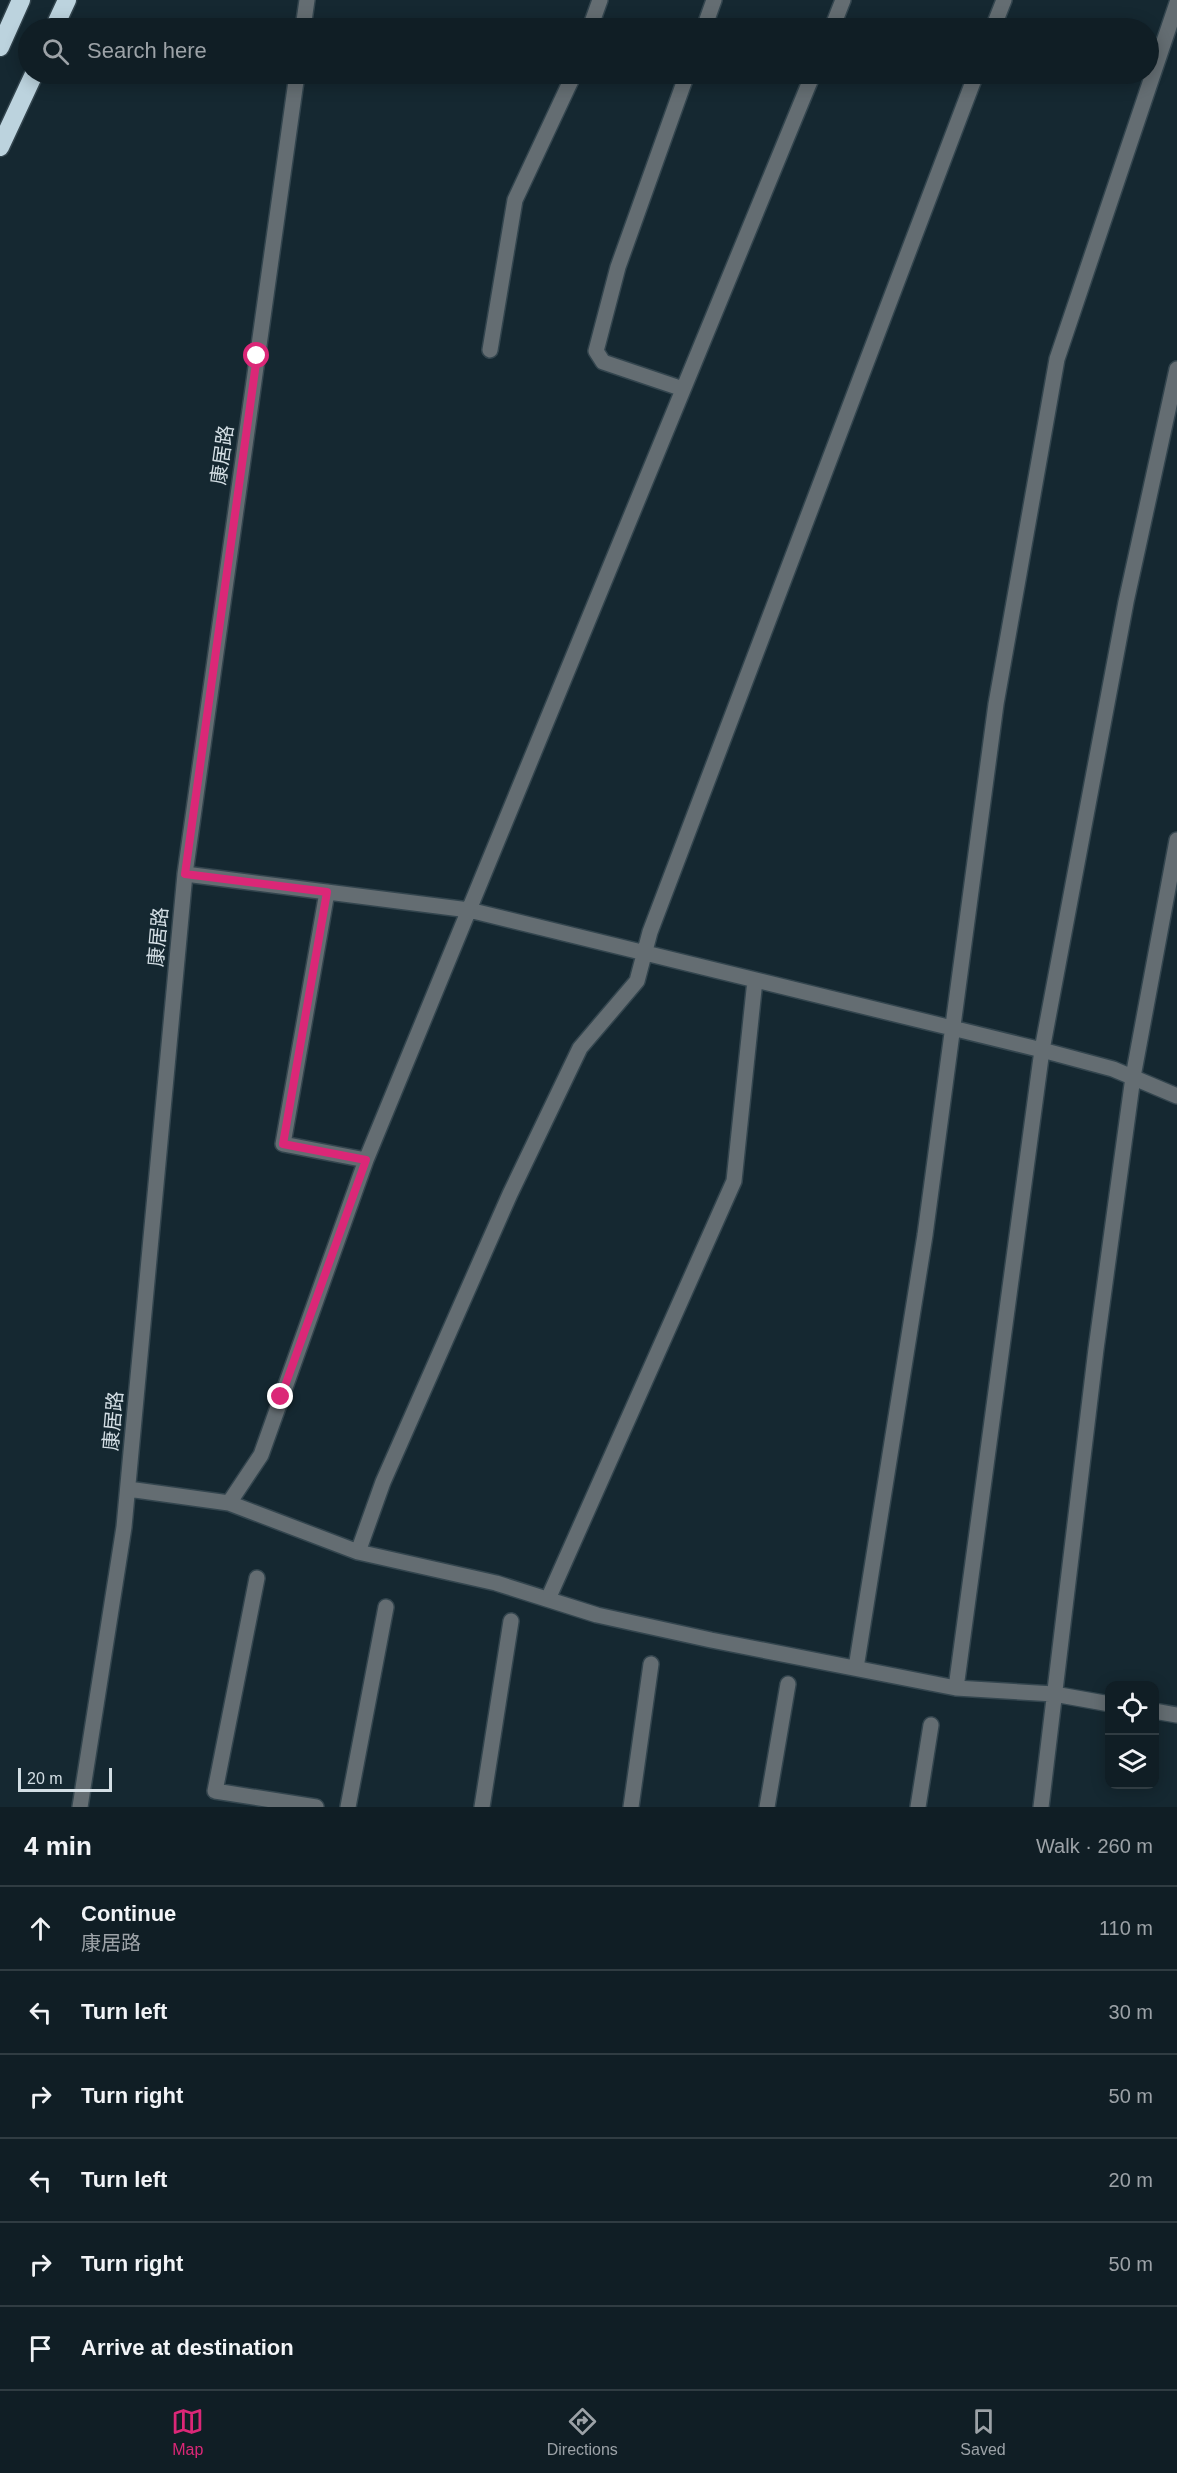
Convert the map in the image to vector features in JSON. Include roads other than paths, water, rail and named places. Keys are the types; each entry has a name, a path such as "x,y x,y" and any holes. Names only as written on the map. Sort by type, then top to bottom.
{"highway":[{"path":"0,47 21,0"},
{"path":"59,18 67,0"},
{"path":"0,147 29,84"}],"street":[{"path":"304,18 307,0"},
{"path":"594,18 600,0"},
{"path":"708,18 714,0"},
{"path":"836,18 843,0"},
{"path":"997,18 1004,0"},
{"path":"1159,56 1177,3"},
{"name":"康居路","path":"80,1807 128,1489 185,874 296,84"},
{"path":"490,350 515,200 569,84"},
{"path":"683,84 618,267 596,351 603,362 683,389"},
{"path":"230,1503 261,1455 366,1160 809,84"},
{"path":"358,1552 383,1482 510,1194 580,1048 638,981 658,910 972,84"},
{"path":"856,1668 924,1235 996,704 1057,359 1150,84"},
{"path":"956,1688 1042,1050 1126,602 1177,369"},
{"path":"1041,1807 1096,1349 1133,1077 1177,840"},
{"path":"185,874 469,910 1042,1050 1133,1077 1177,1095"},
{"path":"327,892 283,1144 366,1160"},
{"path":"548,1599 734,1181 755,980"},
{"path":"128,1489 230,1503 358,1552 496,1583 608,1617 956,1688 1054,1694 1105,1703"},
{"path":"257,1578 215,1791 316,1807"},
{"path":"348,1807 386,1606"},
{"path":"482,1807 511,1621"},
{"path":"631,1807 651,1664"},
{"path":"767,1807 788,1684"},
{"path":"1159,1712 1177,1715"},
{"path":"918,1807 931,1725"}]}
